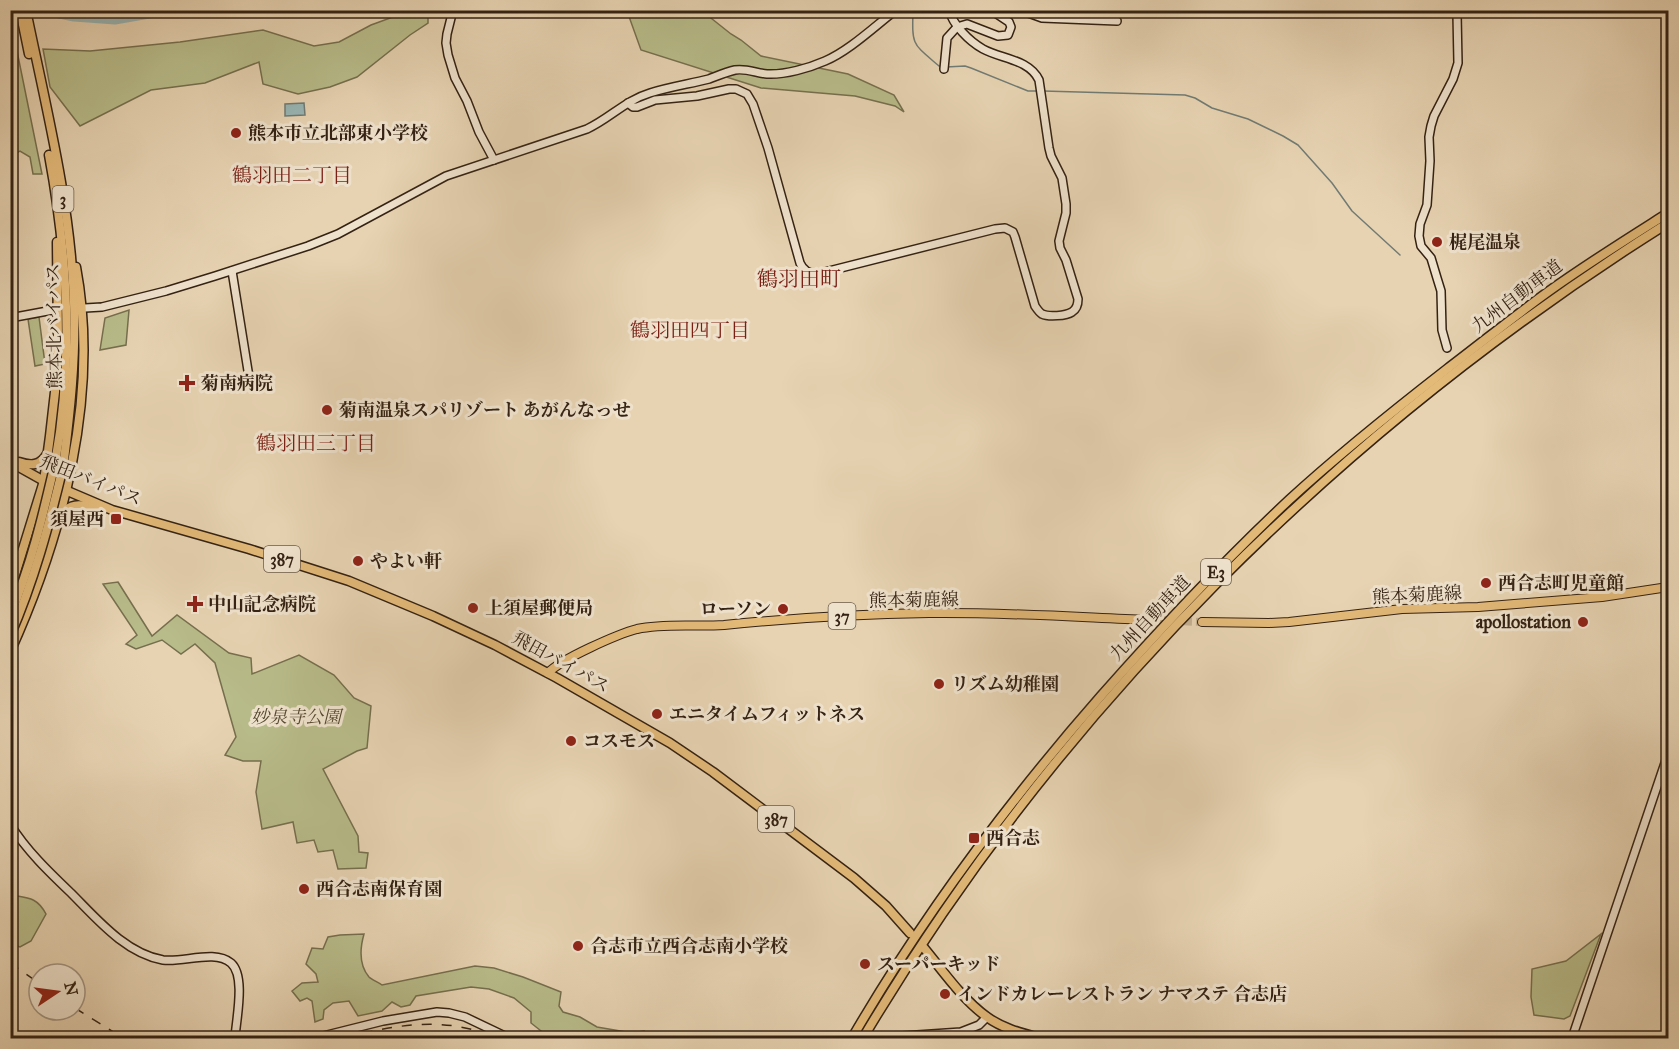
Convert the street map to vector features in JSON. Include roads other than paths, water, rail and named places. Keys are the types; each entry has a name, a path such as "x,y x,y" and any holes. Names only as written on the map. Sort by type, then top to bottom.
{"highway":[{"name":"熊本北バイパス","path":"10,636 33,578 46,534 71,404 74,353 74,303 66,221 41,96 20,10"},
{"name":"熊本北バイパス","path":"10,615 22,587 59,465 67,323 66,274 56,190 26,10"},
{"path":"10,591 44,481 55,392 58,342 56,190"},
{"name":"九州自動車道","path":"862,1038 864,1027 918,934 1019,795 1064,738 1166,622 1290,499 1389,414 1545,294 1668,213"},
{"path":"10,652 38,582 48,550 72,464 76,437 84,355 79,283 66,221"},
{"name":"九州自動車道","path":"852,1038 864,1027 952,900 1052,766 1182,618 1217,583 1294,508 1392,423 1472,358 1552,300 1668,223"},
{"path":"10,460 28,465 36,464 44,459 48,450"},
{"name":"飛田バイパス","path":"10,460 44,481 112,510 259,552 349,581 467,631 670,743 713,772 855,878 886,906 910,933"},
{"path":"48,550 62,515 70,506 112,510"},
{"path":"924,948 961,992 987,1017 1004,1027 1039,1038"}],"main road":[{"name":"熊本菊鹿線","path":"1202,622 1289,622 1384,610 1478,607 1602,597 1668,587"},
{"name":"熊本菊鹿線","path":"548,674 561,662 587,650 635,630 653,627 711,626 793,618 929,613 1148,620"}],"street":[{"path":"453,10 446,43 448,55 455,78 494,160"},
{"path":"85,308 102,307 232,271 330,238 446,176 598,124 628,103 649,93 709,79 734,70 743,69 774,74 824,62 847,48 896,10"},
{"path":"628,103 633,107 655,100 698,96 729,89 736,89 747,94 753,104 768,148 800,263 808,272 817,274 1005,228 1013,232 1035,306 1039,311 1047,315 1073,312 1078,298 1059,241 1066,213 1062,178 1049,148 1039,80 1036,74 1016,61 983,49 957,27 949,10"},
{"path":"945,67 947,38 957,27 967,24 998,36 1008,35 1011,27 1009,22 991,10"},
{"path":"1020,10 1042,18 1117,21"},
{"path":"1447,348 1442,330 1437,278 1431,258 1421,246 1419,236 1420,224 1427,205 1431,126 1458,63 1456,10"},
{"path":"232,271 249,377"},
{"path":"10,318 52,310"},
{"path":"1572,1038 1668,754"},
{"path":"10,824 25,845 54,876 109,930 134,948 152,957 165,960 217,957 226,959 232,964 239,981 235,1038"},
{"path":"315,1038 383,1021 437,1012 465,1017 509,1038"},
{"path":"873,1038 961,1032 979,1025 987,1017"}],"water":[{"path":"304,103 305,115 285,116 285,104"}],"waterway":[{"path":"40,10 74,17 115,20 172,10"},
{"path":"913,10 915,43 923,53 941,66"},
{"path":"946,67 965,66 1028,91 1039,91"},
{"path":"1043,91 1185,95 1212,108 1248,119 1298,145 1332,183 1352,211 1400,255"}],"tunnel":[{"path":"1148,620 1202,622"}],"railway":[{"path":"10,963 27,975"},
{"path":"87,1016 123,1038"},
{"path":"343,1038 382,1029 420,1024 458,1026 496,1038"}],"place":[{"name":"熊本市立北部東小学校","path":"236,133"},
{"name":"梶尾温泉","path":"1437,242"},
{"name":"菊南病院","path":"187,383"},
{"name":"菊南温泉スパリゾート あがんなっせ","path":"327,410"},
{"name":"須屋西","path":"116,519"},
{"name":"やよい軒","path":"358,561"},
{"name":"西合志町児童館","path":"1486,583"},
{"name":"中山記念病院","path":"195,604"},
{"name":"上須屋郵便局","path":"473,608"},
{"name":"ローソン","path":"783,609"},
{"name":"apollostation","path":"1583,622"},
{"name":"リズム幼稚園","path":"939,684"},
{"name":"エニタイムフィットネス","path":"657,714"},
{"name":"コスモス","path":"571,741"},
{"name":"西合志","path":"974,838"},
{"name":"西合志南保育園","path":"304,889"},
{"name":"合志市立西合志南小学校","path":"578,946"},
{"name":"スーパーキッド","path":"865,964"},
{"name":"インドカレーレストラン ナマステ 合志店","path":"945,994"}],"district":[{"name":"鶴羽田二丁目","path":"292,175"},
{"name":"鶴羽田町","path":"799,279"},
{"name":"鶴羽田四丁目","path":"690,330"},
{"name":"鶴羽田三丁目","path":"316,443"}],"park label":[{"name":"妙泉寺公園","path":"296,717"}]}
